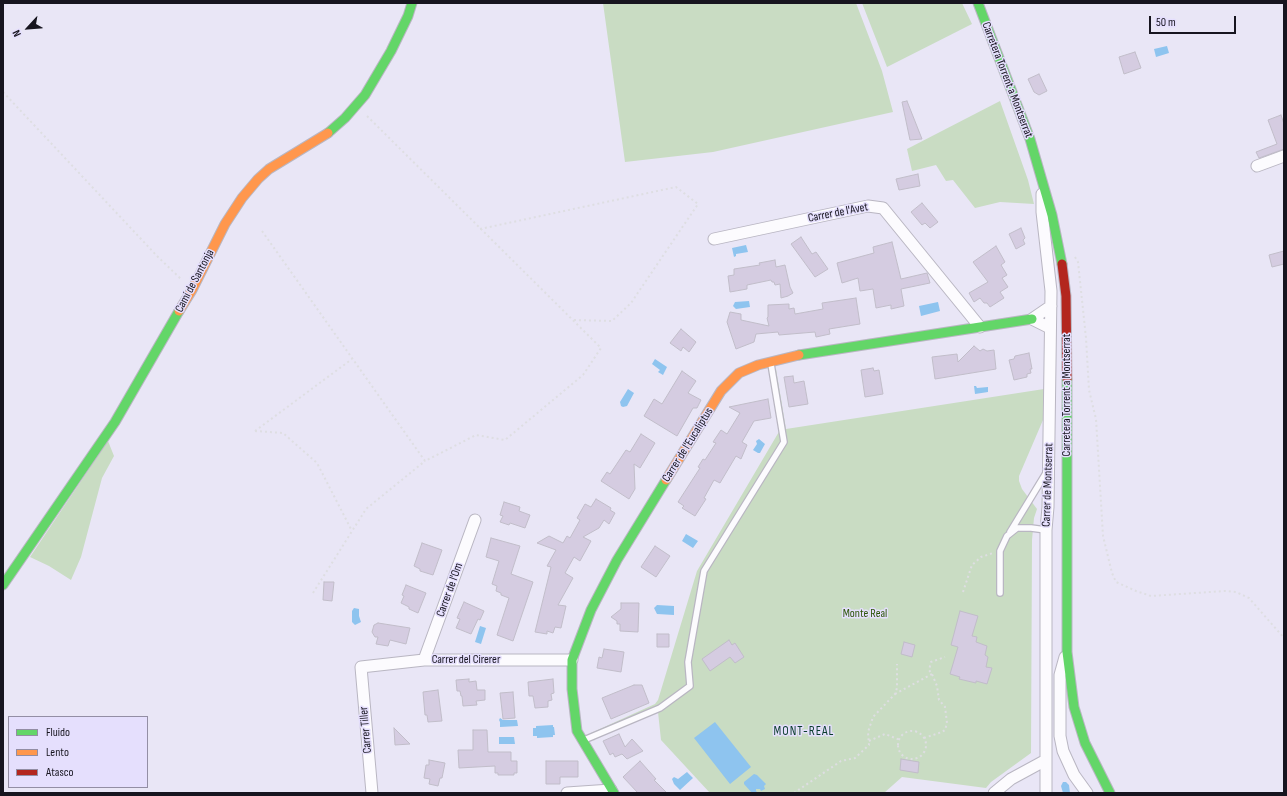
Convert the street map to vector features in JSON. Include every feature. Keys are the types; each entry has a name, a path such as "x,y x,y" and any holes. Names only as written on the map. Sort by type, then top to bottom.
{"street":[{"name":"Camí de Santonja","path":"3,585 115,422 192,290 225,224 242,198 258,178 269,169 325,136 345,118 364,95 391,51 408,16 412,3"},
{"name":"Carretera Torrent a Montserrat","path":"978,3 1030,139 1054,224 1061,258 1066,296 1068,429 1067,648 1070,681 1074,707 1085,743 1110,793"},
{"path":"1257,166 1284,156"},
{"name":"Carrer de Montserrat","path":"1042,178 1042,212 1051,291 1049,469 1046,530 1046,793"},
{"name":"Carrer de l'Avet","path":"714,239 868,206 883,208 980,327"},
{"path":"1050,328 1032,319 1051,306"},
{"name":"Carrer de l'Eucaliptus","path":"612,791 577,732 572,690 572,660 591,610 617,560 721,391 739,373 758,365 788,357 1032,319"},
{"name":"Carrer de l'Om","path":"424,660 475,520"},
{"path":"1067,648 1060,676 1060,736 1063,751 1074,775 1087,793"},
{"name":"Carrer del Cirerer","path":"361,667 424,660 572,660"},
{"name":"Carrer Tiller","path":"361,667 372,793"},
{"path":"994,793 1011,779 1046,760"},
{"path":"566,793 612,791"}],"lane":[{"path":"582,741 660,708 690,686 688,662 704,571 784,442 770,362"},
{"path":"1000,593 1000,551 1007,536 1049,469"},
{"path":"1007,536 1017,528 1046,530"}],"path":[{"path":"3,92 157,256 192,290"},
{"path":"313,593 366,509 425,461 476,435 505,440 583,375 601,348 356,105"},
{"path":"480,228 676,187 698,204 631,303 612,321 573,320"},
{"path":"262,231 425,461"},
{"path":"1086,338 1089,390 1096,419 1103,536 1112,573 1116,582 1151,596 1225,591 1236,592 1249,598 1284,638"},
{"path":"352,359 255,431 283,433 317,463 352,531"},
{"path":"963,592 972,565 981,557"},
{"path":"924,738 942,732 945,730 947,723 944,707 939,700 939,693 929,670 931,662 945,657"},
{"path":"895,694 897,688 897,664"},
{"path":"794,793 841,761 855,758 869,745 868,732 873,717 895,694 932,674"},
{"path":"909,732 918,732 924,738 926,746 925,751 919,758 914,759 905,757 901,754 898,744 902,736 909,732"},
{"path":"869,741 886,734 900,740"}],"green space":[{"path":"603,3 856,3 882,71 893,112 713,152 625,162"},
{"path":"862,3 962,3 972,24 887,67"},
{"path":"1000,101 1028,180 1034,204 1000,202 975,208 953,180 946,181 936,165 912,171 907,149"},
{"name":"Monte Real","path":"776,369 786,429 1044,389 1052,399 1019,476 1022,489 1037,509 1034,518 1032,540 1031,753 991,782 986,788 902,777 884,793 710,793 661,740 658,712 600,736 594,741 591,733 655,704 658,700 697,571 780,430 771,371"},
{"path":"108,441 114,456 102,478 81,557 71,580 49,566 30,557"}],"water":[{"path":"1167,46 1169,53 1156,57 1154,49"},
{"path":"746,245 748,252 736,254 734,257 732,248"},
{"path":"749,301 750,307 736,309 733,306 735,302"},
{"path":"938,302 940,311 921,316 919,306"},
{"path":"655,359 667,367 663,375 658,372 660,370 652,364"},
{"path":"974,386 977,388 988,387 988,392 975,394"},
{"path":"628,389 634,393 627,406 623,407 621,406 620,402"},
{"path":"759,439 765,444 760,453 758,453 753,450 757,444 756,441"},
{"path":"686,534 698,541 693,548 682,541"},
{"path":"657,605 674,606 674,615 657,614 654,608"},
{"path":"354,608 359,609 361,622 355,625 352,622 352,611"},
{"path":"480,626 486,628 481,644 475,642"},
{"path":"500,718 503,720 517,720 518,726 500,727"},
{"path":"715,722 751,767 730,784 694,738"},
{"path":"553,725 555,735 553,735 553,737 537,738 537,736 533,736 533,728 536,728 536,726"},
{"path":"499,737 514,737 515,744 499,744"},
{"path":"687,772 693,778 680,790 674,784 672,779 674,777 678,779"},
{"path":"754,774 766,784 764,786 765,789 761,791 760,789 756,789 758,793 752,793 744,784 744,782"},
{"path":"1063,782 1066,782 1069,785 1070,793 1063,793 1061,786"}],"building":[{"path":"1135,52 1141,68 1124,74 1119,57"},
{"path":"1039,74 1047,91 1039,95 1034,92 1028,79"},
{"path":"907,101 922,139 910,140 902,102"},
{"path":"1281,115 1284,124 1284,149 1259,158 1256,152 1277,144 1268,120"},
{"path":"918,174 920,186 899,190 896,179"},
{"path":"922,203 938,222 930,228 925,223 922,225 911,212"},
{"path":"1021,228 1025,238 1023,240 1025,244 1016,249 1009,234"},
{"path":"801,237 812,254 816,252 828,269 815,277 791,244"},
{"path":"892,242 901,279 927,273 930,283 901,289 904,306 891,309 891,305 876,308 873,289 860,291 858,278 842,283 837,263 874,253 873,247"},
{"path":"996,246 1005,262 1001,265 1007,275 1002,278 1008,287 1000,292 1004,298 990,307 980,298 974,302 969,293 988,282 973,262"},
{"path":"1284,251 1284,264 1272,267 1269,255"},
{"path":"775,260 776,267 785,265 790,287 793,293 781,298 780,284 775,285 771,280 747,285 747,289 730,292 728,276 734,275 734,269 760,265 759,263"},
{"path":"856,298 860,324 829,329 830,334 816,337 815,332 779,335 778,332 756,334 754,342 736,349 727,322 730,312 741,314 741,320 769,326 767,318 768,305 789,304 789,309 794,308 795,314 823,309 822,303"},
{"path":"681,329 696,342 689,352 683,347 681,351 670,343"},
{"path":"974,346 980,351 983,349 987,351 994,350 996,369 935,379 932,357 957,354 958,362"},
{"path":"1029,353 1032,369 1030,369 1031,373 1027,374 1027,377 1014,380 1009,360 1014,359 1015,356"},
{"path":"873,368 874,371 879,370 883,394 865,397 861,370"},
{"path":"682,371 696,381 688,393 701,400 697,408 693,408 677,436 644,416 654,399 662,404"},
{"path":"793,376 794,383 804,381 808,404 789,407 784,377"},
{"path":"768,399 771,418 754,421 742,442 747,445 741,459 736,456 720,483 714,480 704,498 706,499 695,516 682,508 684,506 678,502 700,468 698,467 703,459 705,460 716,443 713,442 721,430 727,434 740,413 729,407"},
{"path":"641,434 655,443 640,468 634,464 635,489 629,499 601,481 607,472 610,474 626,450 630,452"},
{"path":"596,499 611,508 610,510 615,513 609,524 604,520 599,528 583,537 591,541 580,561 574,557 565,573 573,578 558,605 566,606 561,628 555,627 553,633 547,631 547,634 535,632 551,567 547,566 556,550 537,543 549,536 563,543 567,536 570,538 580,520 577,518 585,504 591,507"},
{"path":"504,502 520,507 519,511 530,515 525,528 510,523 509,525 500,522 503,516 500,515"},
{"path":"491,538 520,546 511,574 533,582 513,641 497,635 509,598 496,591 497,586 492,584 499,561 486,557"},
{"path":"422,543 442,550 433,575 420,571 420,569 414,566"},
{"path":"655,546 670,556 656,577 641,567"},
{"path":"324,582 334,582 332,601 323,600"},
{"path":"406,585 426,593 418,613 401,603"},
{"path":"464,602 484,611 480,620 478,619 471,634 456,628 460,619 457,618"},
{"path":"621,603 639,603 638,632 620,631 620,624 617,624 617,621 611,617 621,609"},
{"path":"960,611 978,616 972,636 977,637 976,642 987,646 985,655 988,657 986,667 992,668 987,684 959,679 960,677 950,674 958,647 951,645"},
{"path":"378,623 410,628 406,644 390,640 388,646 376,644 378,637 375,637 372,632 374,625"},
{"path":"657,634 669,634 669,647 657,647"},
{"path":"729,640 732,645 735,643 744,657 735,663 730,657 710,671 702,659"},
{"path":"904,642 915,645 912,657 901,654"},
{"path":"604,649 624,652 621,672 597,668 599,657 602,658"},
{"path":"469,679 469,682 476,681 477,690 485,690 485,700 476,701 477,705 463,706 460,691 457,691 456,680"},
{"path":"553,679 554,693 551,694 552,700 548,701 548,707 535,708 533,696 529,696 528,682"},
{"path":"634,685 642,685 649,703 611,719 602,698"},
{"path":"438,690 442,721 428,722 427,715 425,715 423,692"},
{"path":"513,692 515,718 503,719 500,693"},
{"path":"394,728 410,744 395,745"},
{"path":"473,730 487,730 488,752 511,752 511,761 517,761 517,773 514,773 514,775 498,775 498,773 495,773 495,766 459,768 458,750 473,750"},
{"path":"619,734 625,747 632,739 643,751 627,759 622,754 615,757 613,753 610,755 603,741"},
{"path":"901,759 919,762 918,773 900,770"},
{"path":"429,760 445,763 442,778 440,778 438,786 429,784 430,779 424,778 426,765 429,765"},
{"path":"546,761 578,761 578,777 560,777 560,784 546,784"},
{"path":"640,761 656,779 654,780 667,793 638,793 623,777"}],"traffic: fast":[{"path":"328,133 345,118 365,95 391,51 408,16 412,3"},
{"path":"978,3 1030,139 1052,215 1062,264"},
{"path":"3,585 115,422 179,311"},
{"path":"799,355 1032,319"},
{"path":"1067,379 1067,652 1074,707 1085,743 1110,793"},
{"path":"614,793 577,731 572,689 572,660 591,610 617,560 666,480"}],"traffic: slow":[{"path":"179,311 192,290 225,224 242,198 258,179 269,169 328,133"},
{"path":"666,480 721,391 739,373 758,365 799,355"}],"traffic: jam":[{"path":"1062,264 1066,296 1067,379"}],"district":[{"name":"MONT-REAL","path":"804,732"}]}
